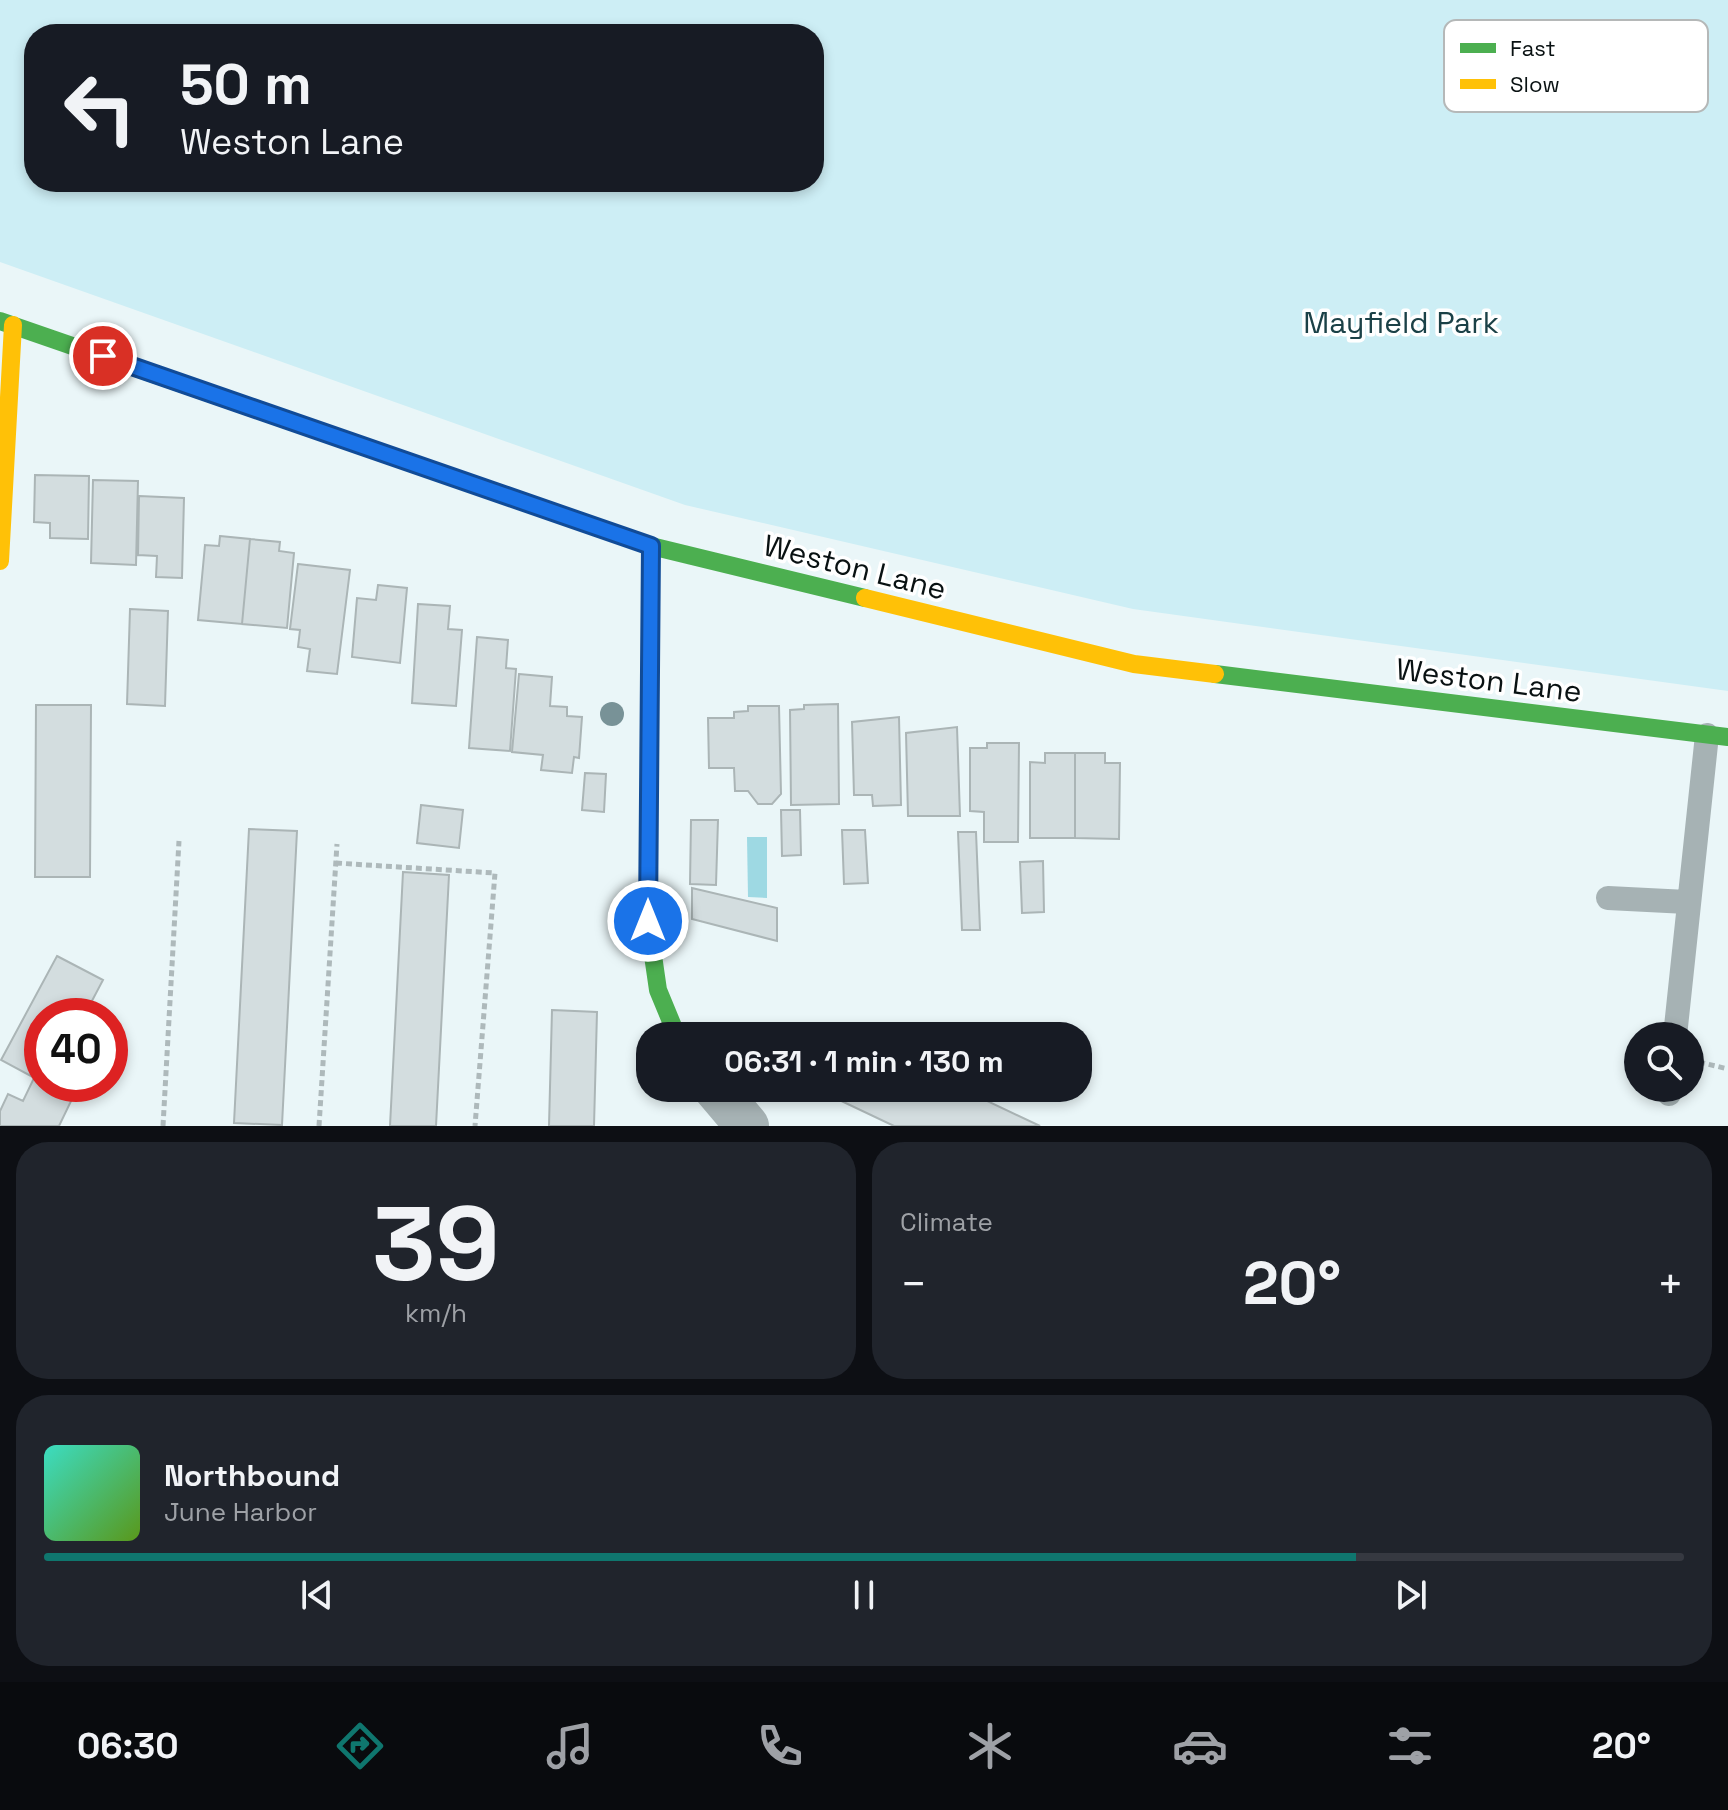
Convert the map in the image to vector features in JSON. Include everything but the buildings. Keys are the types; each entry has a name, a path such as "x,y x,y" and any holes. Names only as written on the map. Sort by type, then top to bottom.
{"street":[{"name":"Weston Lane","path":"6,323 651,546 1134,664 1718,736"},
{"path":"0,561 6,323"},
{"path":"651,546 648,921 658,990 671,1022"}],"lane":[{"path":"1676,1022 1687,902 1718,736"},
{"path":"1608,898 1687,902"}],"path":[{"path":"163,1126 179,841"},
{"path":"319,1126 337,844"},
{"path":"336,863 495,873 475,1126"},
{"path":"1704,1063 1728,1069"}],"green space":[{"name":"Mayfield Park","path":"0,0 1728,0 1728,691 1133,609 685,505 0,262"}],"water":[{"path":"747,837 767,837 767,898 748,897"}],"traffic: fast":[{"path":"0,321 651,546 865,598"},
{"path":"651,546 648,921 658,990 671,1022"},
{"path":"1215,674 1728,737"}],"traffic: slow":[{"path":"0,561 13,325"},
{"path":"865,598 1134,664 1215,674"}],"route":[{"path":"103,356 651,546 648,921"}]}
